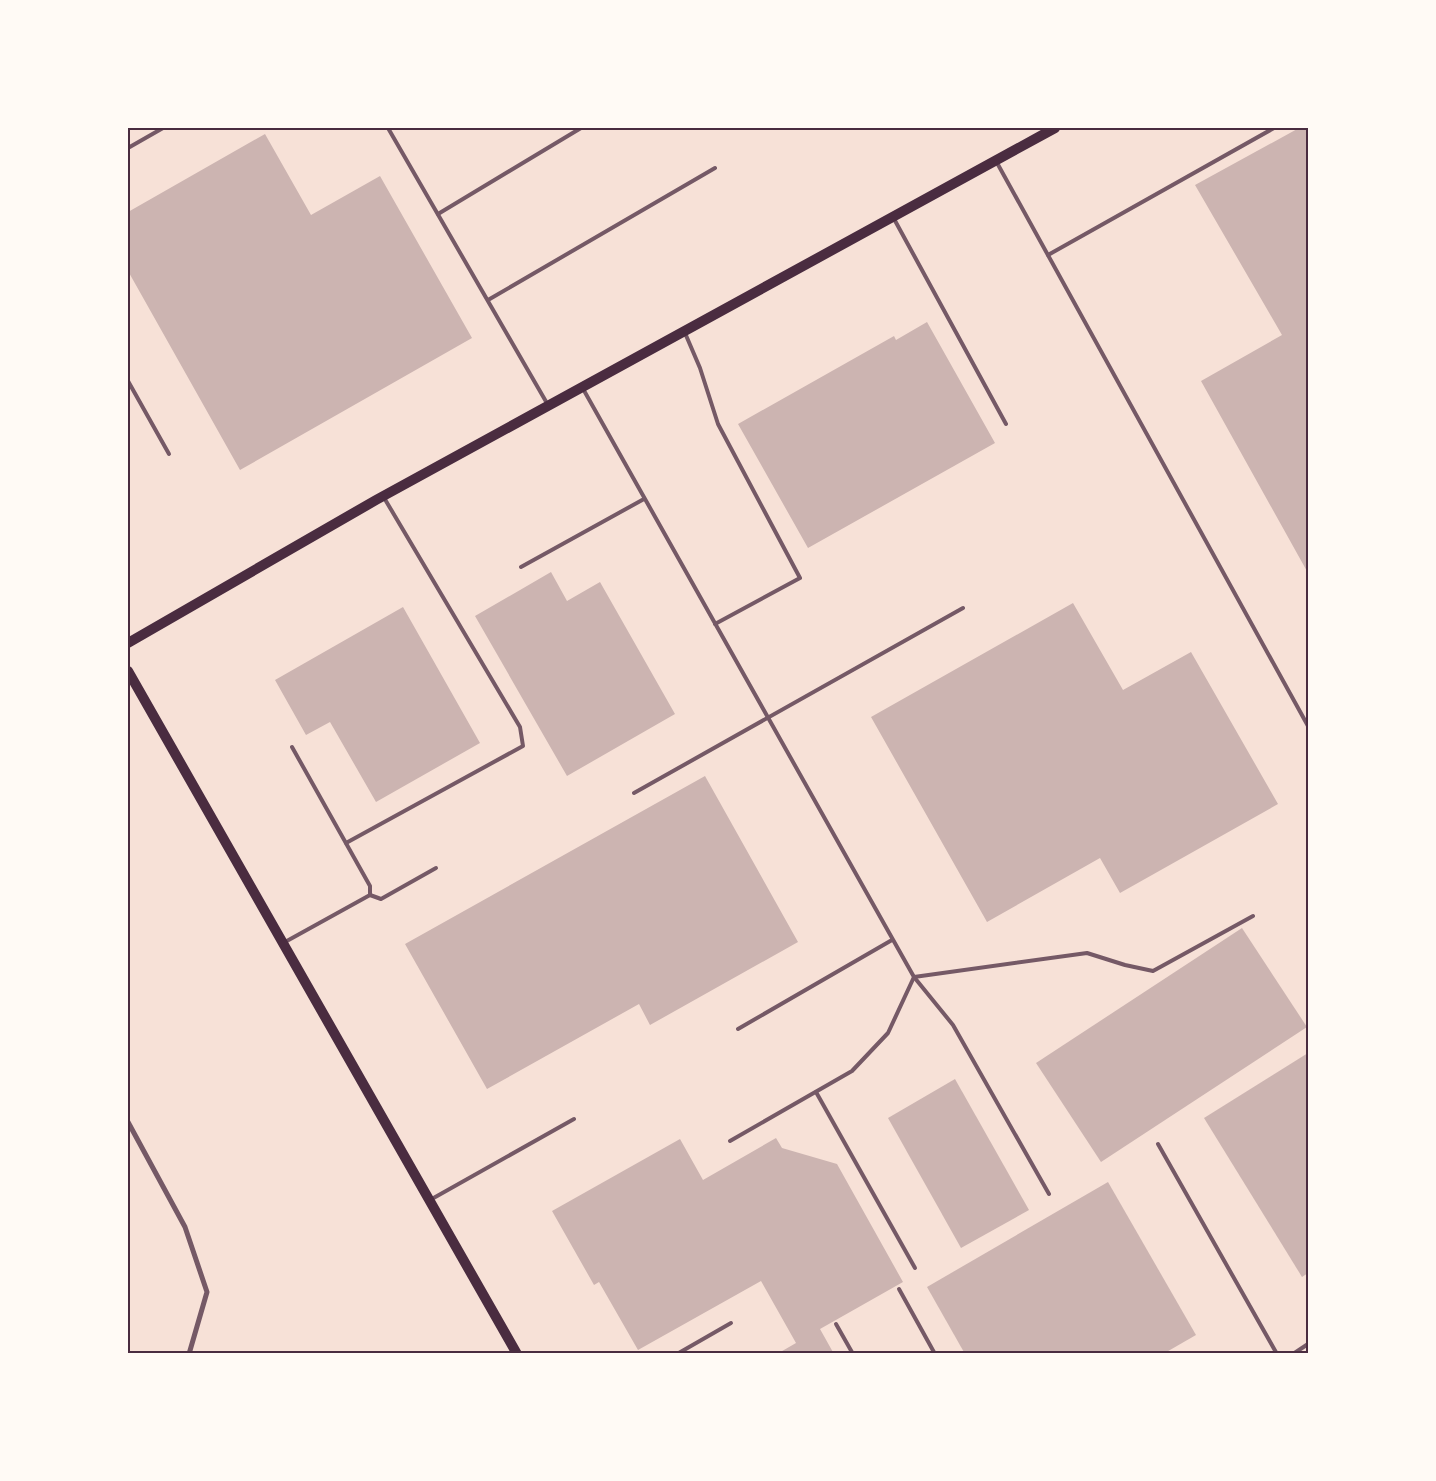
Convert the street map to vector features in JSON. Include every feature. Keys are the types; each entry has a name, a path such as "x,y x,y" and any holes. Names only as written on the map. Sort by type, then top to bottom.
{"main road":[{"path":"128,643 384,496 1054,128"},
{"path":"128,671 517,1354"}],"street":[{"path":"128,1122 185,1227 207,1292 189,1354"}],"lane":[{"path":"128,148 162,128"},
{"path":"388,128 549,406"},
{"path":"438,214 581,128"},
{"path":"1048,255 1274,128"},
{"path":"996,161 1308,726"},
{"path":"488,300 715,168"},
{"path":"894,217 1006,424"},
{"path":"684,331 700,368 718,424 800,578 715,624"},
{"path":"128,380 169,454"},
{"path":"582,387 892,940 914,977 953,1025 1049,1194"},
{"path":"346,843 523,746 520,727 384,496"},
{"path":"521,567 644,499"},
{"path":"634,793 963,608"},
{"path":"292,746 370,886 370,895"},
{"path":"283,944 370,895 381,899 436,868"},
{"path":"914,977 1087,953 1125,965 1153,971 1253,916"},
{"path":"738,1029 892,940"},
{"path":"730,1140 852,1071 888,1033 914,977"},
{"path":"816,1092 915,1268"},
{"path":"430,1200 574,1119"},
{"path":"1158,1144 1277,1354"},
{"path":"899,1289 934,1354"},
{"path":"677,1354 731,1323"},
{"path":"836,1324 853,1354"},
{"path":"1293,1354 1308,1344"}],"building":[{"path":"1299,128 1308,128 1308,573 1201,381 1282,335 1195,185"},
{"path":"265,134 311,215 380,176 472,338 240,470 128,271 128,212"},
{"path":"927,322 995,443 808,548 738,424 894,336 896,340"},
{"path":"551,572 567,601 600,582 675,714 567,776 475,616"},
{"path":"1073,603 1123,690 1191,652 1278,804 1120,893 1100,858 987,922 871,717"},
{"path":"403,607 480,743 376,802 330,722 306,735 275,680"},
{"path":"705,776 798,942 650,1025 639,1004 487,1089 405,944"},
{"path":"1242,928 1307,1027 1101,1162 1036,1063"},
{"path":"1308,1053 1308,1273 1302,1277 1204,1118"},
{"path":"955,1079 1029,1210 961,1248 888,1118"},
{"path":"776,1138 782,1148 837,1164 903,1282 820,1329 834,1354 777,1354 796,1343 761,1281 638,1350 599,1282 594,1285 552,1211 680,1139 703,1180"},
{"path":"1108,1182 1196,1335 1163,1354 965,1354 927,1287"}]}
